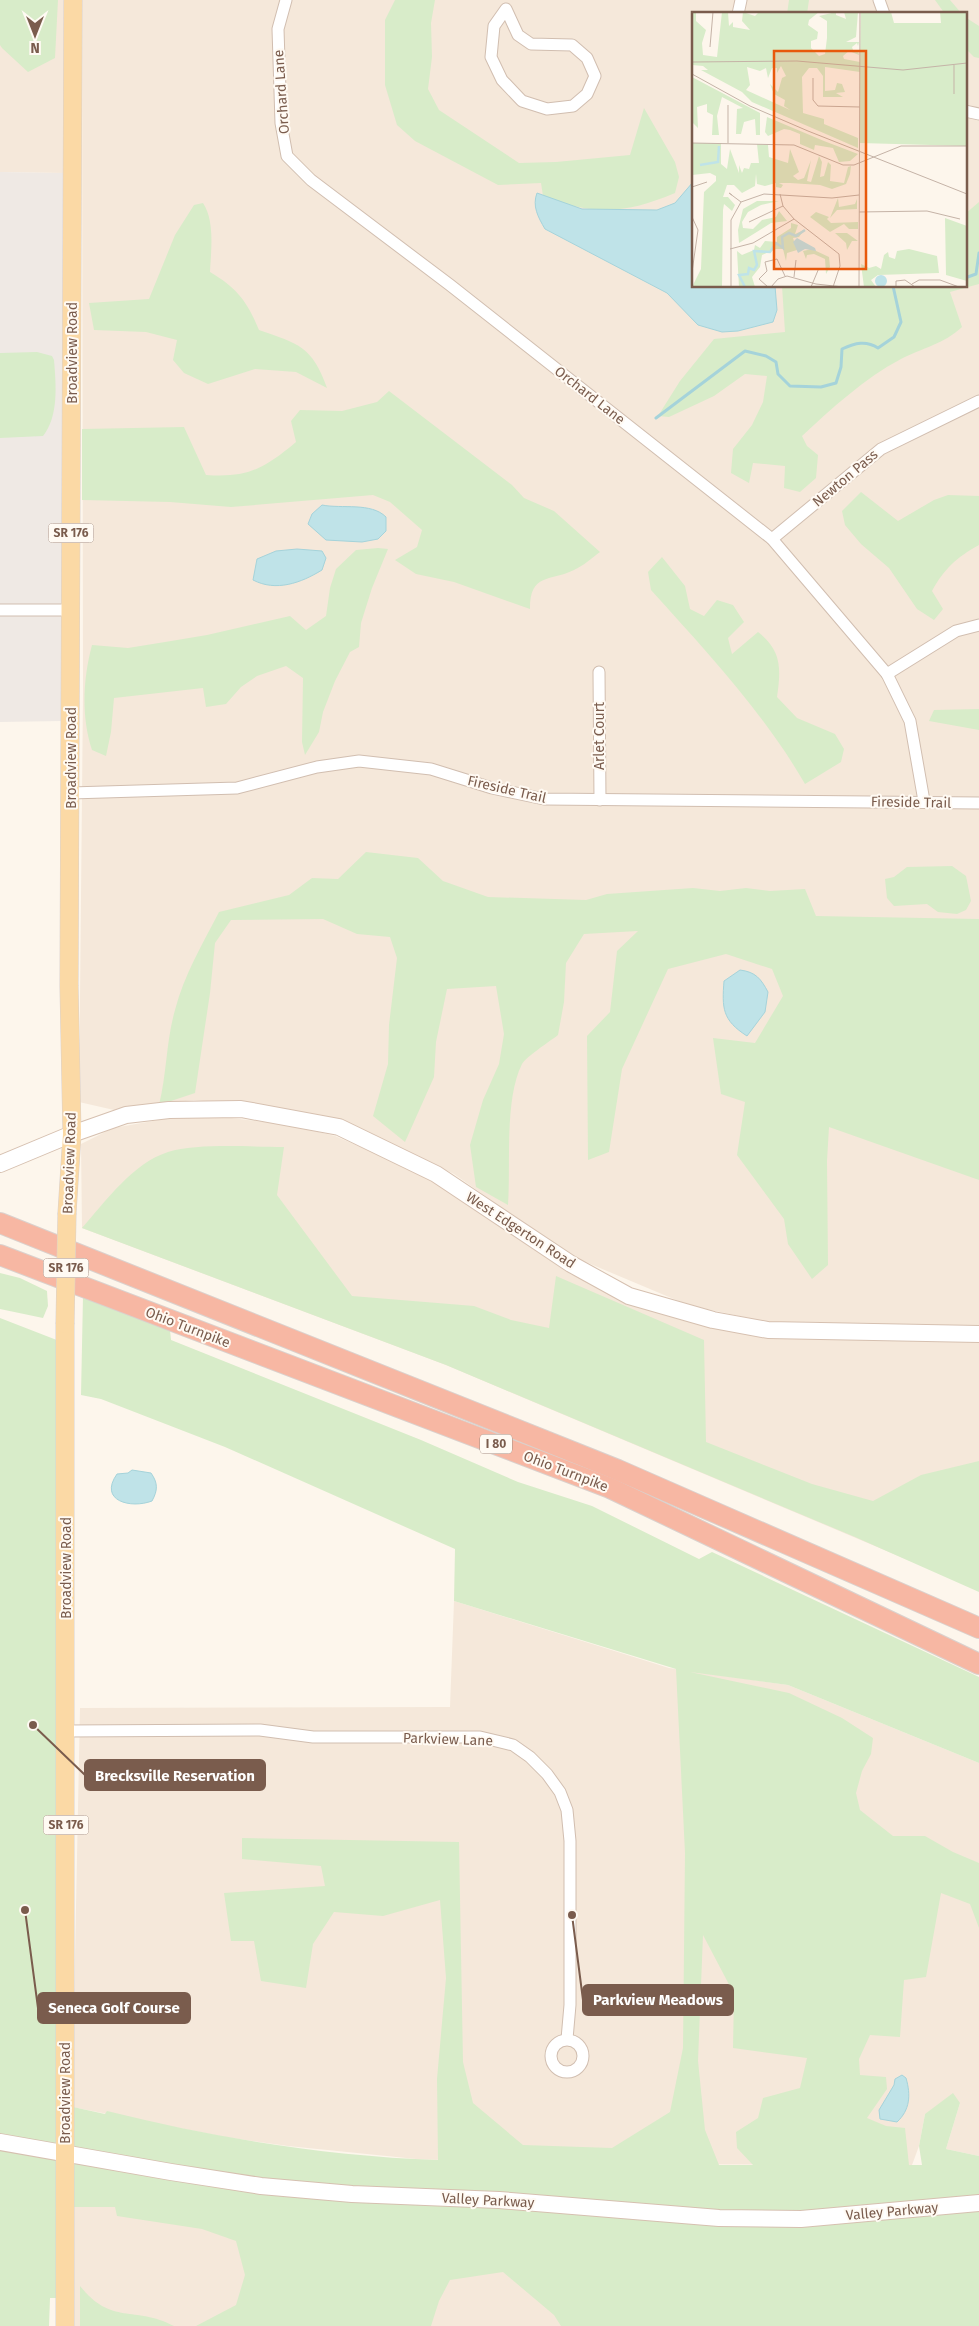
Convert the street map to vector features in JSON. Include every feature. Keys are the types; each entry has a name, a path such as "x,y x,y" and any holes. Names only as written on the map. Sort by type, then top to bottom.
{"highway":[{"name":"Ohio Turnpike","path":"0,1223 618,1470 979,1628"},
{"name":"Ohio Turnpike","path":"0,1255 610,1488 979,1664"}],"main road":[{"name":"Broadview Road","path":"65,2326 65,1324 67,1213 72,1134 69,986 73,0"}],"street":[{"name":"Orchard Lane","path":"286,0 278,29 281,123 287,156 311,180 450,285 772,539 887,674 910,721 924,802"},
{"path":"879,0 883,12"},
{"path":"509,4 518,35 532,44 572,45 587,58 594,76 587,94 573,106 547,110 522,101 502,80 491,57 494,26 509,4"},
{"path":"966,111 979,114"},
{"name":"Newton Pass","path":"772,539 881,449 979,401"},
{"path":"0,610 70,610"},
{"path":"887,674 956,631 979,625"},
{"name":"Arlet Court","path":"599,672 600,800"},
{"name":"Fireside Trail","path":"71,793 237,788 317,766 358,761 431,769 492,788 544,799 979,803"},
{"name":"West Edgerton Road","path":"0,1164 72,1134 126,1115 169,1110 241,1109 339,1127 436,1174 572,1264 629,1296 713,1320 768,1330 979,1334"},
{"name":"Parkview Lane","path":"66,1731 260,1730 313,1737 480,1737 513,1745 530,1757 548,1774 560,1792 567,1810 570,1841 570,2005 567,2039"},
{"name":"Valley Parkway","path":"0,2142 171,2172 304,2190 500,2200 720,2218 801,2219 979,2203"}],"shaded area":[{"path":"0,0 65,0 64,173 0,172"},
{"path":"82,0 979,0 979,1328 767,1322 688,1305 569,1255 454,1174 368,1132 291,1111 194,1100 114,1110 79,1102 83,693"},
{"path":"0,172 64,173 62,721 0,722"},
{"path":"176,1117 223,1117 290,1125 335,1136 430,1177 570,1274 647,1309 690,1322 730,1331 979,1340 979,1590 446,1365 82,1228 81,1144 113,1128"},
{"path":"454,1601 669,1668 788,1685 979,1763 979,2156 946,2149 960,2103 925,2114 919,2146 912,2165 544,2164 416,2159 288,2146 225,2137 72,2107 80,1708 450,1707"},
{"path":"73,2173 979,2326 72,2326"}],"green space":[{"path":"0,0 58,0 55,58 28,72 2,48 0,45"},
{"path":"395,0 435,0 431,23 432,57 428,89 439,110 519,163 556,162 630,155 644,108 675,162 679,177 675,193 657,200 625,208 609,210 578,207 543,196 541,183 498,185 415,141 397,125 385,85 385,20"},
{"path":"789,0 809,0 807,12 787,12"},
{"path":"935,0 950,0 960,12 944,12"},
{"path":"966,18 979,26 979,58 974,57 966,49"},
{"path":"979,202 979,284 966,288 966,213"},
{"path":"203,203 207,210 211,227 210,272 240,296 259,330 294,343 302,348 316,363 327,388 296,372 255,369 208,384 184,373 173,360 177,340 146,332 94,330 89,303 149,299 175,235 194,205"},
{"path":"782,288 964,288 950,292 962,327 948,338 901,359 875,375 837,404 802,436 807,446 818,455 816,478 800,492 784,488 785,466 753,463 749,483 731,473 733,449 752,425 763,402 767,376 745,374 714,396 669,417 658,416 680,381 714,339 785,332"},
{"path":"37,352 52,356 54,360 55,400 52,419 43,436 0,438 0,353"},
{"path":"389,391 512,485 524,498 554,511 600,552 577,568 537,584 533,589 530,609 454,582 416,574 395,560 417,547 422,530 390,502 373,495 231,507 170,502 82,500 82,429 184,427 206,475 233,475 254,470 264,465 296,442 291,421 300,410 342,411 377,402"},
{"path":"861,492 898,521 934,500 948,495 979,496 979,545 952,564 941,576 932,591 943,609 934,620 917,609 889,568 861,544 845,525 842,511"},
{"path":"388,549 372,588 361,623 359,647 350,652 335,681 323,712 319,732 305,755 302,742 303,678 286,666 257,676 241,687 226,704 206,707 203,688 114,698 111,732 106,756 92,750 86,724 85,684 92,645 128,648 207,635 290,616 306,630 326,616 330,588 336,569 356,550"},
{"path":"662,557 685,586 690,609 704,616 717,600 733,605 744,622 728,638 732,654 758,632 766,639 772,646 778,661 777,697 797,718 835,734 844,749 841,762 805,784 753,708 713,659 651,590 648,572"},
{"path":"979,709 979,730 929,721 934,710"},
{"path":"366,852 418,858 443,881 488,897 586,900 607,894 693,888 720,891 746,888 770,891 805,889 816,916 979,919 979,1180 829,1127 827,1161 828,1265 812,1279 788,1244 784,1219 737,1155 745,1102 721,1094 713,1038 755,1043 783,996 772,969 726,954 668,969 622,1069 609,1152 588,1160 587,1036 610,1012 617,951 638,931 584,934 566,963 564,1002 558,1035 533,1053 522,1064 516,1079 510,1114 508,1205 476,1187 470,1145 483,1100 499,1064 504,1034 496,986 447,989 436,1042 434,1077 405,1142 373,1116 388,1064 389,1025 397,958 390,937 357,934 323,919 231,920 215,943 210,993 195,1093 159,1105 172,1022 183,984 219,912 289,895 312,878 338,879"},
{"path":"952,866 966,876 971,901 966,910 957,914 938,912 927,904 894,906 887,898 885,879 894,877 907,867"},
{"path":"194,1147 284,1147 277,1195 352,1296 474,1306 511,1320 549,1328 556,1276 704,1340 706,1442 812,1484 873,1501 921,1475 979,1461 979,1592 855,1537 446,1365 82,1228 120,1184 155,1157 168,1152"},
{"path":"0,1273 20,1278 47,1291 48,1306 43,1318 0,1309"},
{"path":"83,1296 170,1330 171,1340 421,1440 518,1482 592,1506 699,1559 712,1552 979,1677 979,1763 788,1685 690,1672 789,1693 842,1718 873,1738 871,1754 862,1771 856,1793 860,1810 893,1836 925,1836 953,1852 979,1863 979,1928 970,1904 941,1893 926,1977 904,1980 900,2037 870,2035 859,2059 860,2075 886,2077 887,2089 867,2118 886,2126 905,2128 909,2165 922,2165 919,2146 925,2114 953,2093 960,2103 946,2149 979,2156 979,2326 561,2326 554,2315 503,2272 450,2280 439,2301 431,2326 196,2326 236,2305 245,2275 236,2241 202,2229 117,2216 115,2207 63,2207 63,2298 50,2298 49,2326 0,2326 0,1318 67,1344 64,2105 105,2114 107,2111 148,2121 271,2144 396,2158 438,2160 437,2079 446,1978 440,1900 383,1916 334,1912 313,1944 306,1988 261,1981 254,1941 231,1941 224,1893 325,1886 321,1866 242,1859 242,1838 459,1842 463,2062 473,2103 523,2145 612,2148 670,2112 683,2048 685,1853 676,1669 454,1601 455,1549 225,1447 101,1399 81,1395","holes":["703,1935 734,1994 733,2048 807,2058 800,2088 763,2098 758,2118 736,2132 737,2148 753,2165 719,2165 705,2130 698,2061"]},
{"path":"80,2286 92,2298 113,2311 160,2320 174,2326 80,2326"}],"water":[{"path":"692,183 692,288 775,288 777,310 773,322 738,331 722,332 698,325 667,293 545,229 535,207 537,193 582,209 657,210 675,203"},
{"path":"322,505 356,507 380,512 386,517 386,531 378,539 362,542 326,540 308,524 312,514"},
{"path":"297,549 322,551 326,558 322,570 306,579 279,586 262,584 253,580 257,559 276,551"},
{"path":"740,970 750,972 757,977 768,992 765,1012 747,1036 728,1019 723,999 724,981"},
{"path":"132,1470 151,1473 156,1487 152,1501 135,1504 120,1501 114,1497 112,1483 117,1474 128,1473"},
{"path":"902,2075 906,2078 909,2090 905,2112 897,2122 880,2119 879,2110 894,2085 895,2079"}],"waterway":[{"path":"966,278 976,274 979,253"},
{"path":"656,418 745,351 766,356 776,362 778,374 790,386 821,387 836,383 841,367 842,349 860,343 878,348 894,337 901,322 893,288"}],"place":[{"name":"Brecksville Reservation","path":"33,1725"},
{"name":"Seneca Golf Course","path":"25,1910"},
{"name":"Parkview Meadows","path":"572,1915"}]}
